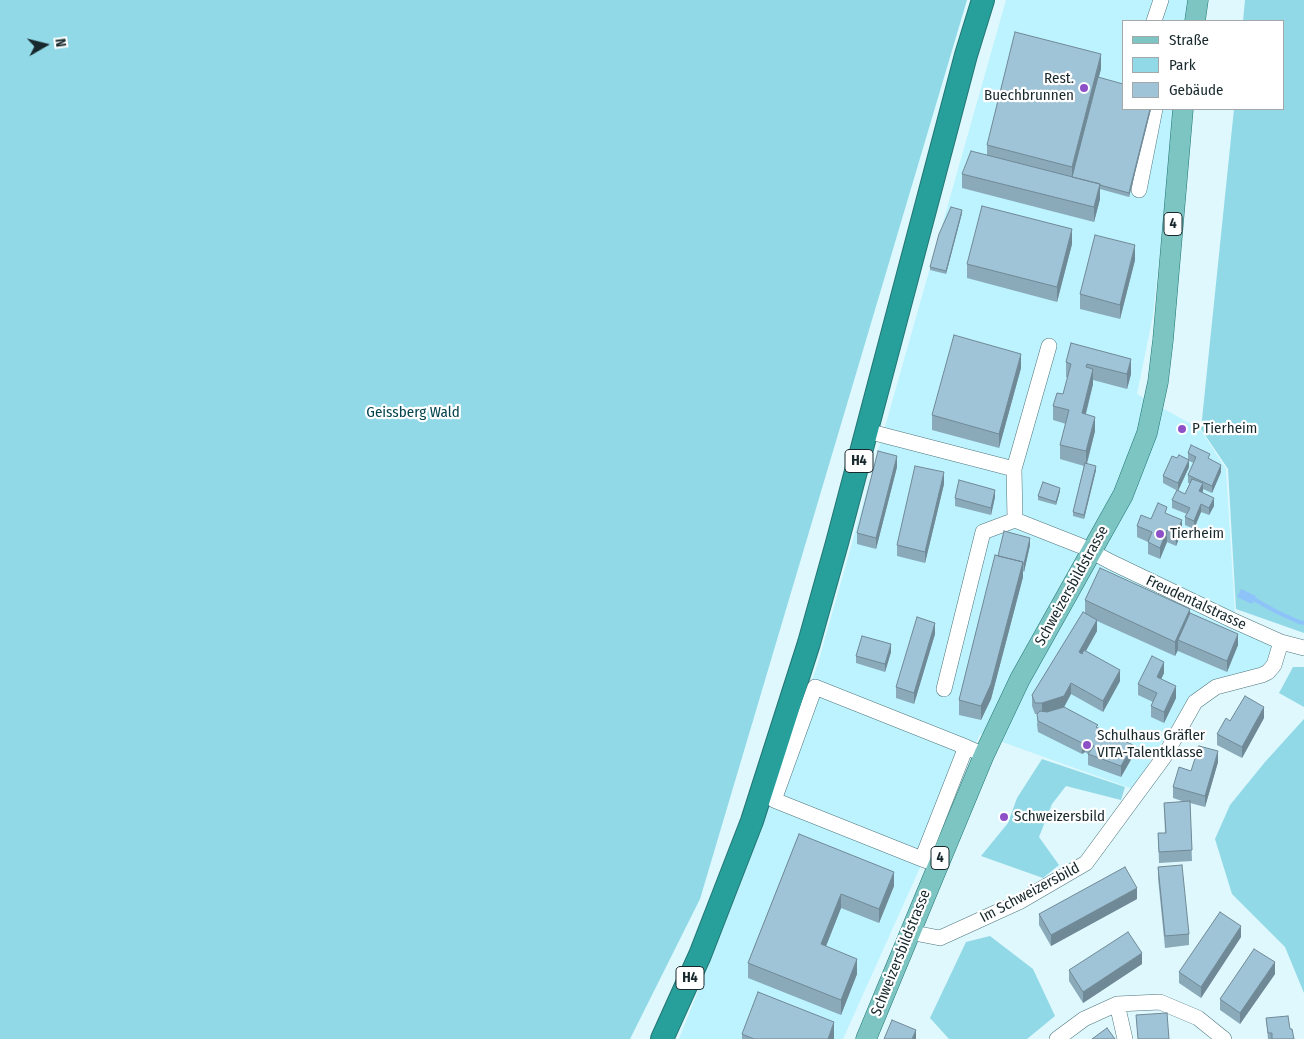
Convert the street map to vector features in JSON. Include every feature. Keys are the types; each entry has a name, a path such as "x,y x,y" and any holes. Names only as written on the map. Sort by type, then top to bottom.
{"highway":[{"name":"H4","path":"662,1039 700,956 752,821 809,643 966,55 983,0"}],"main road":[{"path":"1195,20 1198,0"},
{"name":"Schweizersbildstrasse","path":"866,1039 909,932 929,862 975,751 1020,679 1123,495 1148,432 1158,382 1163,340 1183,110"}],"street":[{"path":"1154,20 1161,0"},
{"path":"1139,190 1155,110"},
{"path":"944,688 982,532 1015,520 1014,469 1049,346"},
{"path":"867,431 1014,469"},
{"name":"Freudentalstrasse","path":"1015,520 1091,551 1225,617 1281,642 1304,648"},
{"name":"Im Schweizersbild","path":"909,932 940,938 1019,902 1086,863 1164,756 1195,702 1216,686 1268,672 1274,665 1281,642"},
{"path":"929,862 774,800 815,687 975,751"},
{"path":"1057,1039 1084,1019 1117,1004 1160,1002 1198,1018 1224,1039"},
{"path":"1117,1004 1125,1039"}],"shaded area":[{"name":"Schweizersbild","path":"1006,0 1188,0 1186,20 1122,20 1122,110 1176,110 1153,315 1137,394 1200,429 1226,469 1236,630 1274,647 1261,671 1188,700 1133,789 980,734 843,1039 679,1039 737,893 818,663"},
{"path":"1241,589 1256,596 1252,604 1237,597"}],"green space":[{"name":"Geissberg Wald","path":"0,0 967,0 700,899 630,1039 0,1039"},
{"path":"1245,0 1304,0 1304,633 1236,609 1228,469 1201,429 1234,110 1284,110 1284,20 1243,20"},
{"path":"1293,667 1304,667 1304,707 1279,693"},
{"path":"1304,719 1304,993 1285,947 1232,894 1215,839 1230,805 1265,762"},
{"path":"1042,759 1125,787 1121,800 1066,786 1052,804 1039,837 1059,865 1043,878 981,856 1008,823 1017,798"},
{"path":"990,936 1033,969 1055,1016 1027,1039 949,1039 930,1018 966,942"}],"building":[{"path":"1015,32 1101,54 1072,167 987,145"},
{"path":"1098,77 1122,84 1122,110 1150,110 1129,193 1072,177"},
{"path":"971,151 1100,184 1094,207 962,174"},
{"path":"982,206 1072,229 1057,287 967,264"},
{"path":"951,207 962,210 946,271 930,267 939,234"},
{"path":"1095,235 1135,245 1120,305 1080,294"},
{"path":"954,335 1021,354 999,434 932,415"},
{"path":"1071,343 1131,359 1127,374 1087,364 1086,367 1093,369 1082,413 1095,417 1086,451 1060,445 1069,410 1053,406 1057,393 1063,394 1071,364 1066,362"},
{"path":"1191,445 1210,454 1208,458 1221,465 1212,486 1188,475 1196,457 1188,453"},
{"path":"878,451 897,456 876,538 857,533"},
{"path":"1179,455 1189,460 1178,483 1163,476 1172,456 1177,458"},
{"path":"1085,463 1096,466 1084,515 1073,512"},
{"path":"915,466 944,472 925,552 897,545"},
{"path":"1192,479 1203,483 1199,491 1214,498 1209,508 1201,504 1194,521 1185,517 1190,508 1172,500 1177,490 1185,494"},
{"path":"959,480 995,490 991,508 955,498"},
{"path":"1043,482 1060,488 1056,502 1038,496"},
{"path":"1158,503 1167,507 1165,513 1182,520 1176,534 1167,530 1160,548 1148,542 1152,532 1137,526 1141,515 1151,519"},
{"path":"1004,531 1030,538 1024,564 1022,564 1023,562 998,556"},
{"path":"995,555 1023,562 991,684 981,706 959,700"},
{"path":"1100,568 1190,609 1175,642 1085,600"},
{"path":"1083,612 1097,620 1079,652 1082,654 1084,650 1120,670 1103,701 1071,683 1064,696 1042,703 1035,703 1032,695"},
{"path":"1190,613 1238,634 1227,661 1178,640"},
{"path":"917,617 935,623 914,693 896,687"},
{"path":"862,636 891,644 885,664 856,656"},
{"path":"1152,656 1164,662 1157,677 1176,686 1164,712 1151,706 1157,693 1138,684"},
{"path":"1245,696 1264,707 1242,747 1217,734 1226,718 1230,721"},
{"path":"1064,707 1098,725 1096,727 1133,745 1121,766 1088,754 1094,746 1085,740 1082,743 1038,721 1037,714 1040,711 1047,712"},
{"path":"1199,746 1218,751 1205,796 1173,787 1179,767 1191,771"},
{"path":"1190,801 1192,850 1159,852 1158,833 1166,833 1164,803"},
{"path":"799,834 894,872 879,909 841,894 821,944 857,959 841,1000 748,963"},
{"path":"1182,865 1189,934 1165,936 1158,867"},
{"path":"1125,867 1137,888 1051,935 1039,914"},
{"path":"1220,912 1241,926 1201,987 1179,972"},
{"path":"1128,932 1142,953 1083,992 1069,970"},
{"path":"1254,949 1275,962 1240,1013 1220,999"},
{"path":"758,992 834,1022 828,1039 754,1039 742,1034"},
{"path":"1167,1013 1169,1039 1138,1039 1136,1015"},
{"path":"1288,1016 1294,1039 1272,1039 1272,1033 1268,1033 1266,1018"},
{"path":"892,1020 916,1030 912,1039 884,1039"},
{"path":"1107,1028 1115,1039 1092,1039"}],"waterway":[{"path":"1250,597 1277,612 1304,623"}],"place":[{"name":"Rest. Buechbrunnen","path":"1084,88"},
{"name":"P Tierheim","path":"1182,429"},
{"name":"Tierheim","path":"1160,534"},
{"name":"Schulhaus Gräfler VITA-Talentklasse","path":"1087,745"},
{"name":"Schweizersbild","path":"1004,817"}]}
